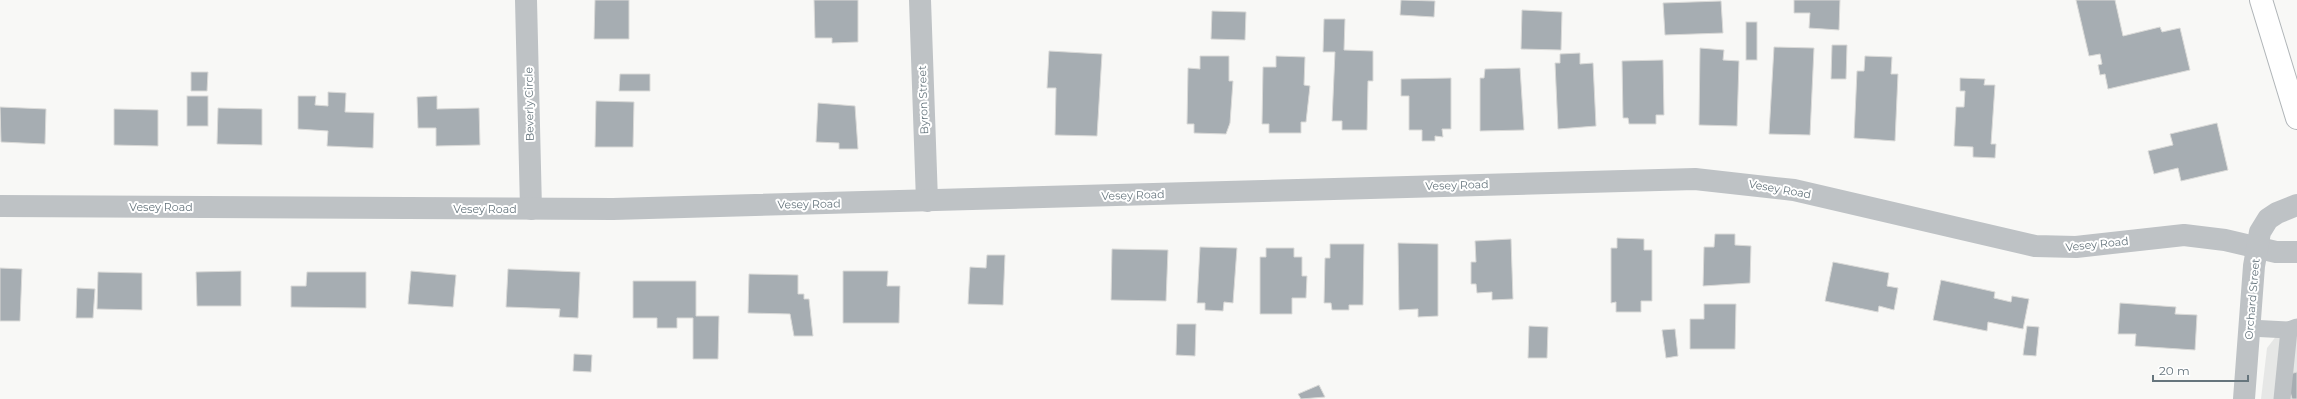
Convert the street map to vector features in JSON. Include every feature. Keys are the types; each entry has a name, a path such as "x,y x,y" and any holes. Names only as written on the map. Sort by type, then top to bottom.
{"main road":[{"path":"2261,0 2297,118"}],"street":[{"name":"Beverly Circle","path":"526,0 531,209"},
{"name":"Byron Street","path":"920,0 927,201"},
{"name":"Vesey Road","path":"0,206 613,209 1695,179 1736,182 1794,190 2035,246 2076,247 2184,235 2217,238 2256,248"},
{"name":"Orchard Street","path":"2244,399 2256,248 2260,232 2268,219 2297,204"},
{"name":"Orchard Street","path":"2256,248 2276,252 2297,252"}],"lane":[{"path":"2249,328 2293,328 2282,399"}],"shaded area":[{"path":"2297,331 2297,399 2261,399 2267,348 2277,335"}],"building":[{"path":"595,0 629,0 629,39 594,39"},
{"path":"814,0 858,0 858,42 832,43 832,38 815,38"},
{"path":"1401,0 1435,1 1434,17 1400,15"},
{"path":"1794,0 1840,0 1839,30 1809,28 1810,13 1794,13"},
{"path":"2076,0 2115,0 2123,36 2160,27 2162,32 2180,28 2190,70 2108,89 2105,74 2100,75 2098,65 2102,64 2100,54 2089,56"},
{"path":"1721,1 1723,33 1665,35 1663,3"},
{"path":"1522,10 1562,12 1561,50 1521,49"},
{"path":"1212,11 1246,12 1245,40 1211,39"},
{"path":"1324,19 1345,19 1344,50 1373,51 1373,81 1368,81 1367,130 1342,130 1342,121 1332,121 1335,52 1323,52"},
{"path":"1746,22 1757,22 1757,60 1746,60"},
{"path":"1832,45 1847,45 1846,79 1831,79"},
{"path":"1774,47 1814,48 1810,135 1769,134"},
{"path":"1700,48 1724,50 1723,60 1739,61 1737,126 1699,125"},
{"path":"1049,51 1102,54 1097,136 1055,135 1056,88 1047,88"},
{"path":"1580,53 1580,64 1593,63 1596,126 1558,129 1555,63 1560,63 1560,54"},
{"path":"1200,56 1229,56 1229,81 1233,81 1230,123 1226,134 1194,133 1194,124 1187,124 1188,68 1200,69"},
{"path":"1276,56 1305,57 1304,85 1310,86 1306,122 1301,122 1301,133 1269,133 1269,124 1262,124 1263,67 1276,67"},
{"path":"1865,56 1892,57 1891,74 1898,74 1895,141 1854,138 1857,71 1864,71"},
{"path":"1663,60 1664,115 1656,115 1656,124 1629,124 1628,118 1623,118 1622,61"},
{"path":"1520,68 1524,130 1480,131 1480,78 1484,78 1485,69"},
{"path":"191,72 208,72 207,91 191,91"},
{"path":"620,74 650,74 650,91 619,91"},
{"path":"1451,78 1451,129 1442,129 1443,137 1435,136 1435,141 1422,141 1422,130 1409,130 1409,96 1401,96 1401,79"},
{"path":"1960,78 1985,79 1984,85 1995,85 1991,144 1996,144 1995,158 1973,157 1973,147 1954,146 1956,107 1964,107 1965,91 1960,91"},
{"path":"328,92 346,93 345,112 374,113 373,148 327,146 328,131 298,129 298,96 316,96 315,105 328,106"},
{"path":"187,96 208,96 208,126 187,126"},
{"path":"437,96 437,109 479,108 480,145 436,146 436,128 418,128 417,97"},
{"path":"596,101 634,102 633,147 595,147"},
{"path":"818,103 855,106 858,149 839,149 839,143 816,142"},
{"path":"0,107 46,109 45,144 1,142"},
{"path":"218,108 262,109 262,145 217,144"},
{"path":"114,109 158,110 158,146 114,145"},
{"path":"2217,123 2228,170 2181,181 2178,168 2154,174 2148,151 2173,145 2170,134"},
{"path":"1715,234 1735,234 1735,245 1751,246 1750,283 1703,286 1704,247 1714,247"},
{"path":"1617,238 1644,239 1644,250 1652,250 1652,301 1641,301 1641,312 1616,312 1616,302 1611,303 1611,248 1617,248"},
{"path":"1511,239 1513,299 1492,300 1492,292 1477,293 1476,284 1471,284 1471,262 1476,262 1475,241"},
{"path":"1398,243 1438,244 1438,316 1418,317 1418,309 1399,310"},
{"path":"1330,244 1364,244 1363,305 1349,305 1349,310 1332,310 1331,303 1324,303 1325,258 1330,258"},
{"path":"1200,247 1237,248 1233,303 1224,302 1223,311 1205,310 1205,303 1197,303"},
{"path":"1266,248 1294,248 1294,257 1302,257 1302,276 1307,276 1306,298 1292,298 1292,314 1260,314 1260,257 1266,257"},
{"path":"1112,249 1168,250 1166,301 1111,300"},
{"path":"987,255 1005,255 1003,305 968,304 970,267 986,268"},
{"path":"1833,262 1889,273 1887,286 1898,288 1894,310 1879,306 1878,312 1825,301"},
{"path":"0,268 22,269 20,321 0,321"},
{"path":"508,269 580,272 578,318 559,317 560,309 506,307"},
{"path":"241,271 241,306 197,306 196,272"},
{"path":"411,271 456,275 453,307 408,304"},
{"path":"843,271 888,271 887,286 900,286 899,323 843,323"},
{"path":"98,272 142,273 142,310 97,309"},
{"path":"307,272 366,272 366,308 291,307 291,286 306,286"},
{"path":"749,274 798,275 798,294 804,294 804,299 809,299 813,336 794,336 790,314 748,313"},
{"path":"1941,280 1995,292 1994,298 2011,302 2012,296 2029,299 2023,329 1988,322 1987,331 1933,320"},
{"path":"633,281 696,281 696,316 719,316 718,359 693,359 693,318 677,318 677,328 657,328 657,318 633,318"},
{"path":"77,288 95,289 93,318 76,318"},
{"path":"2120,303 2176,307 2175,314 2197,315 2195,350 2135,346 2136,334 2118,334"},
{"path":"1704,304 1736,304 1735,349 1690,349 1690,319 1704,319"},
{"path":"1177,324 1196,324 1195,356 1176,355"},
{"path":"1529,326 1548,327 1547,358 1528,358"},
{"path":"2027,326 2039,327 2036,356 2023,355"},
{"path":"1675,329 1678,356 1666,358 1662,330"},
{"path":"574,354 592,355 591,372 573,371"},
{"path":"2297,372 2297,399 2292,399 2286,375"},
{"path":"1319,385 1325,397 1301,399 1298,394"}]}
